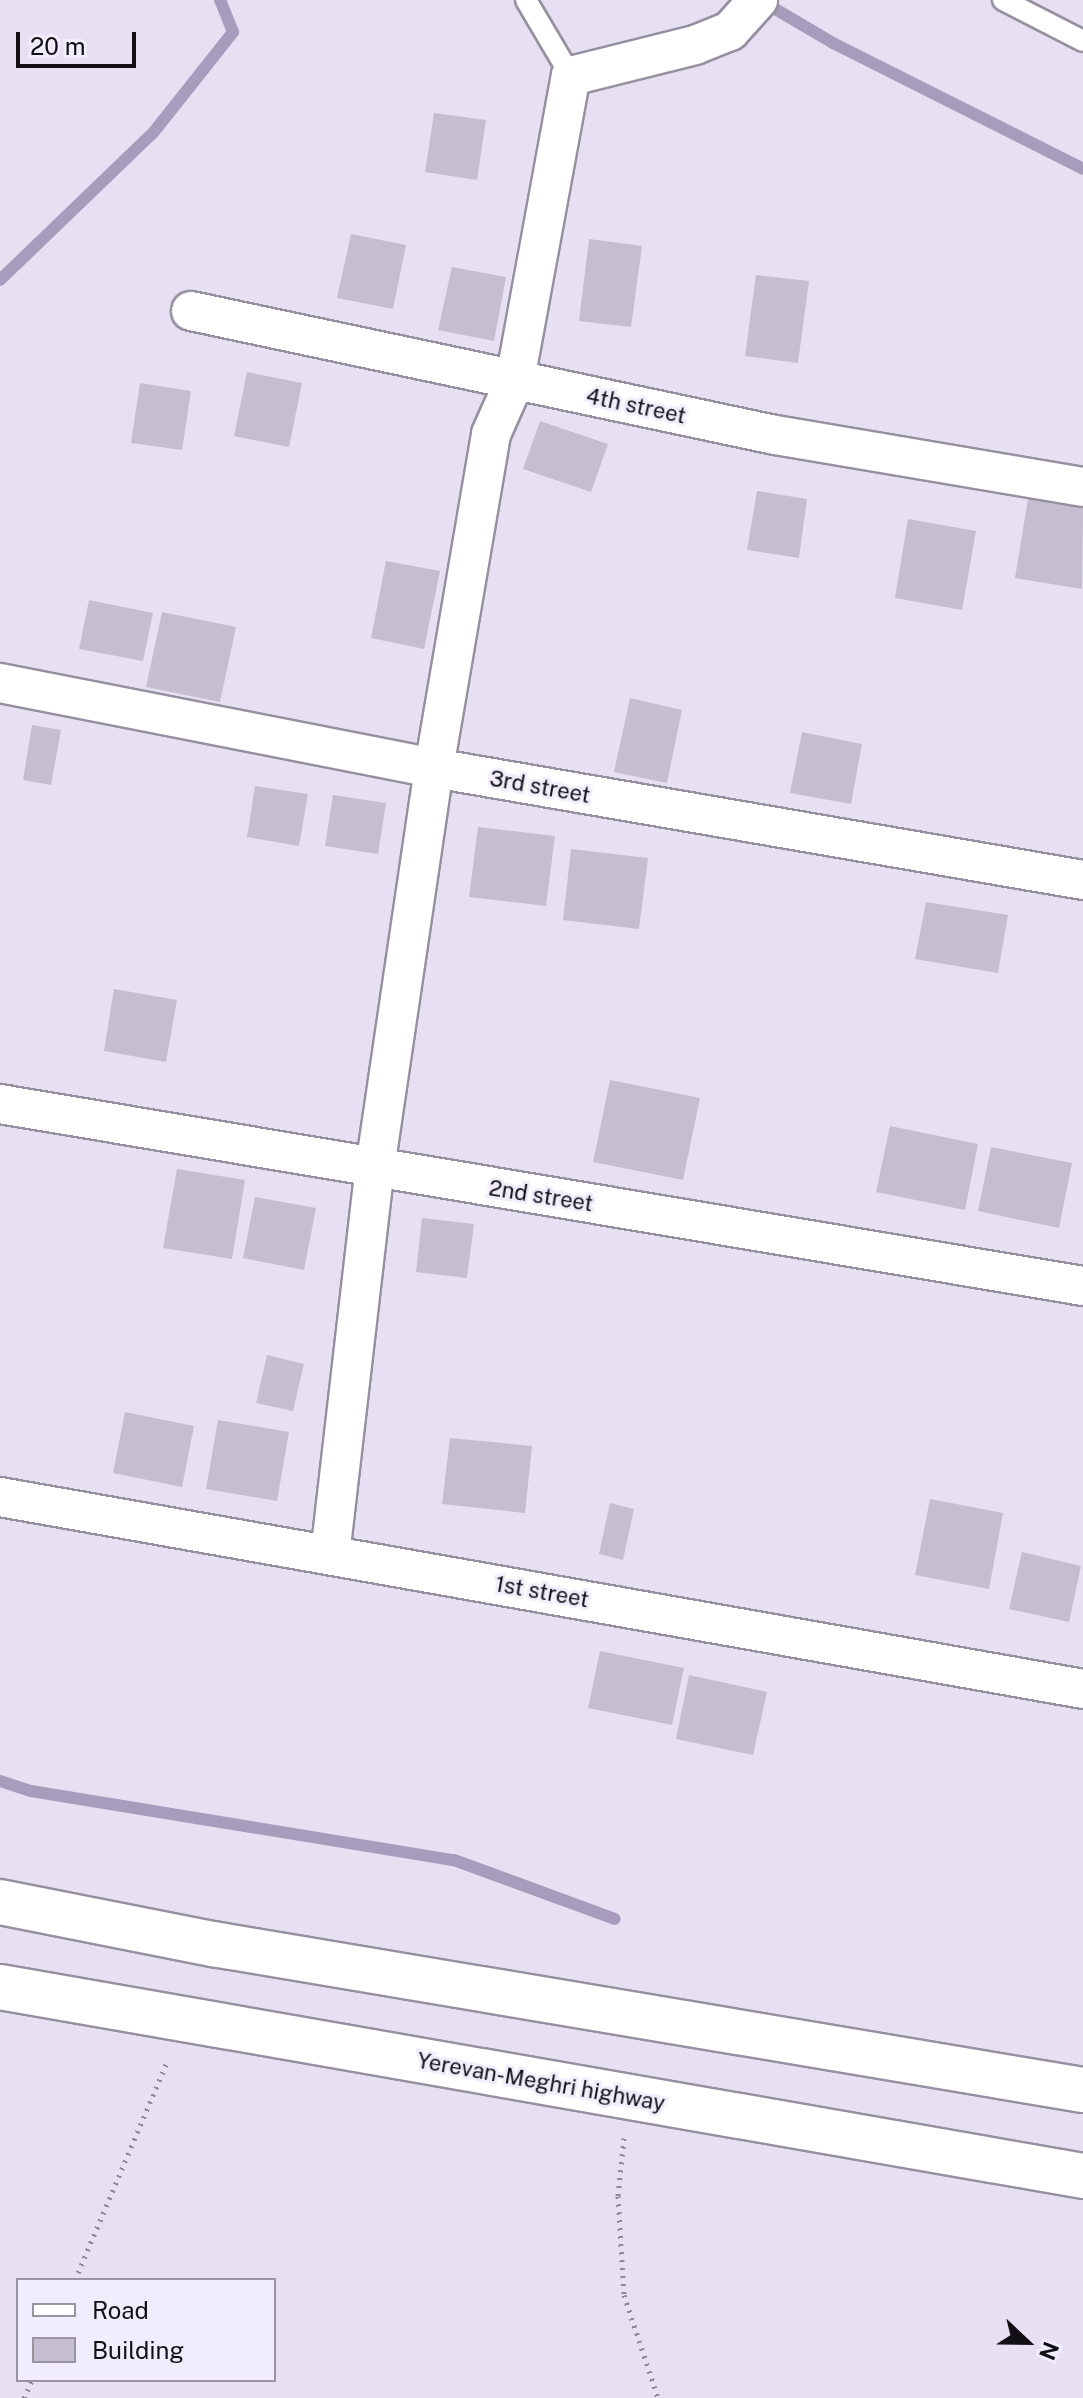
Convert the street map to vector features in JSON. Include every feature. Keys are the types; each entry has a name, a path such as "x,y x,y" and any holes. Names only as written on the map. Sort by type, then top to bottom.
{"highway":[{"path":"0,1902 213,1944 1083,2090"},
{"name":"Yerevan-Meghri highway","path":"0,1987 1083,2176"}],"street":[{"path":"330,1555 375,1168 434,768 491,434 515,380 571,76 695,45 730,31 758,0"},
{"name":"4th street","path":"191,311 775,435 1083,487"},
{"name":"3rd street","path":"0,683 434,768 1083,880"},
{"name":"2nd street","path":"0,1104 1083,1286"},
{"name":"1st street","path":"0,1497 1083,1689"}],"lane":[{"path":"526,0 571,76"},
{"path":"1003,0 1083,41"}],"path":[{"path":"76,2278 184,2020"},
{"path":"628,2097 618,2196 624,2295 658,2398"}],"building":[{"path":"434,113 486,120 477,180 425,172"},
{"path":"351,234 406,245 393,309 337,298"},
{"path":"589,239 642,246 631,327 579,321"},
{"path":"452,267 506,277 494,341 438,330"},
{"path":"756,275 809,281 798,363 745,356"},
{"path":"247,372 302,383 289,447 234,436"},
{"path":"140,383 191,391 182,450 131,443"},
{"path":"540,421 608,444 591,492 523,469"},
{"path":"757,491 807,499 799,558 747,550"},
{"path":"1028,499 1083,508 1082,589 1015,578"},
{"path":"908,519 976,531 962,610 895,598"},
{"path":"386,561 440,571 424,649 371,638"},
{"path":"89,600 153,613 143,661 79,649"},
{"path":"162,612 236,627 220,702 146,687"},
{"path":"630,698 682,710 667,783 614,772"},
{"path":"32,725 61,730 51,785 23,780"},
{"path":"802,732 862,744 851,804 790,793"},
{"path":"255,786 308,794 299,846 247,837"},
{"path":"333,795 386,803 378,854 325,846"},
{"path":"478,827 555,836 546,906 469,897"},
{"path":"571,849 648,858 639,929 563,920"},
{"path":"926,902 1008,915 998,973 915,959"},
{"path":"114,989 177,1000 166,1062 104,1051"},
{"path":"610,1080 700,1098 683,1180 593,1162"},
{"path":"890,1126 978,1144 965,1210 876,1192"},
{"path":"991,1147 1072,1163 1059,1228 978,1211"},
{"path":"177,1169 245,1180 232,1259 163,1248"},
{"path":"255,1197 316,1208 304,1270 243,1258"},
{"path":"422,1218 474,1224 467,1278 416,1272"},
{"path":"267,1355 304,1364 293,1411 256,1403"},
{"path":"125,1412 194,1426 182,1487 113,1473"},
{"path":"218,1420 289,1432 277,1501 206,1489"},
{"path":"450,1438 532,1446 525,1513 442,1504"},
{"path":"930,1499 1003,1513 989,1589 915,1575"},
{"path":"610,1503 634,1509 623,1560 599,1554"},
{"path":"1022,1552 1081,1566 1069,1622 1009,1609"},
{"path":"600,1651 684,1668 672,1725 588,1708"},
{"path":"689,1675 767,1692 753,1755 676,1739"}],"waterway":[{"path":"0,280 153,133 233,32 220,0"},
{"path":"760,0 833,43 1083,169"},
{"path":"0,1781 31,1791 454,1860 615,1919"}]}
